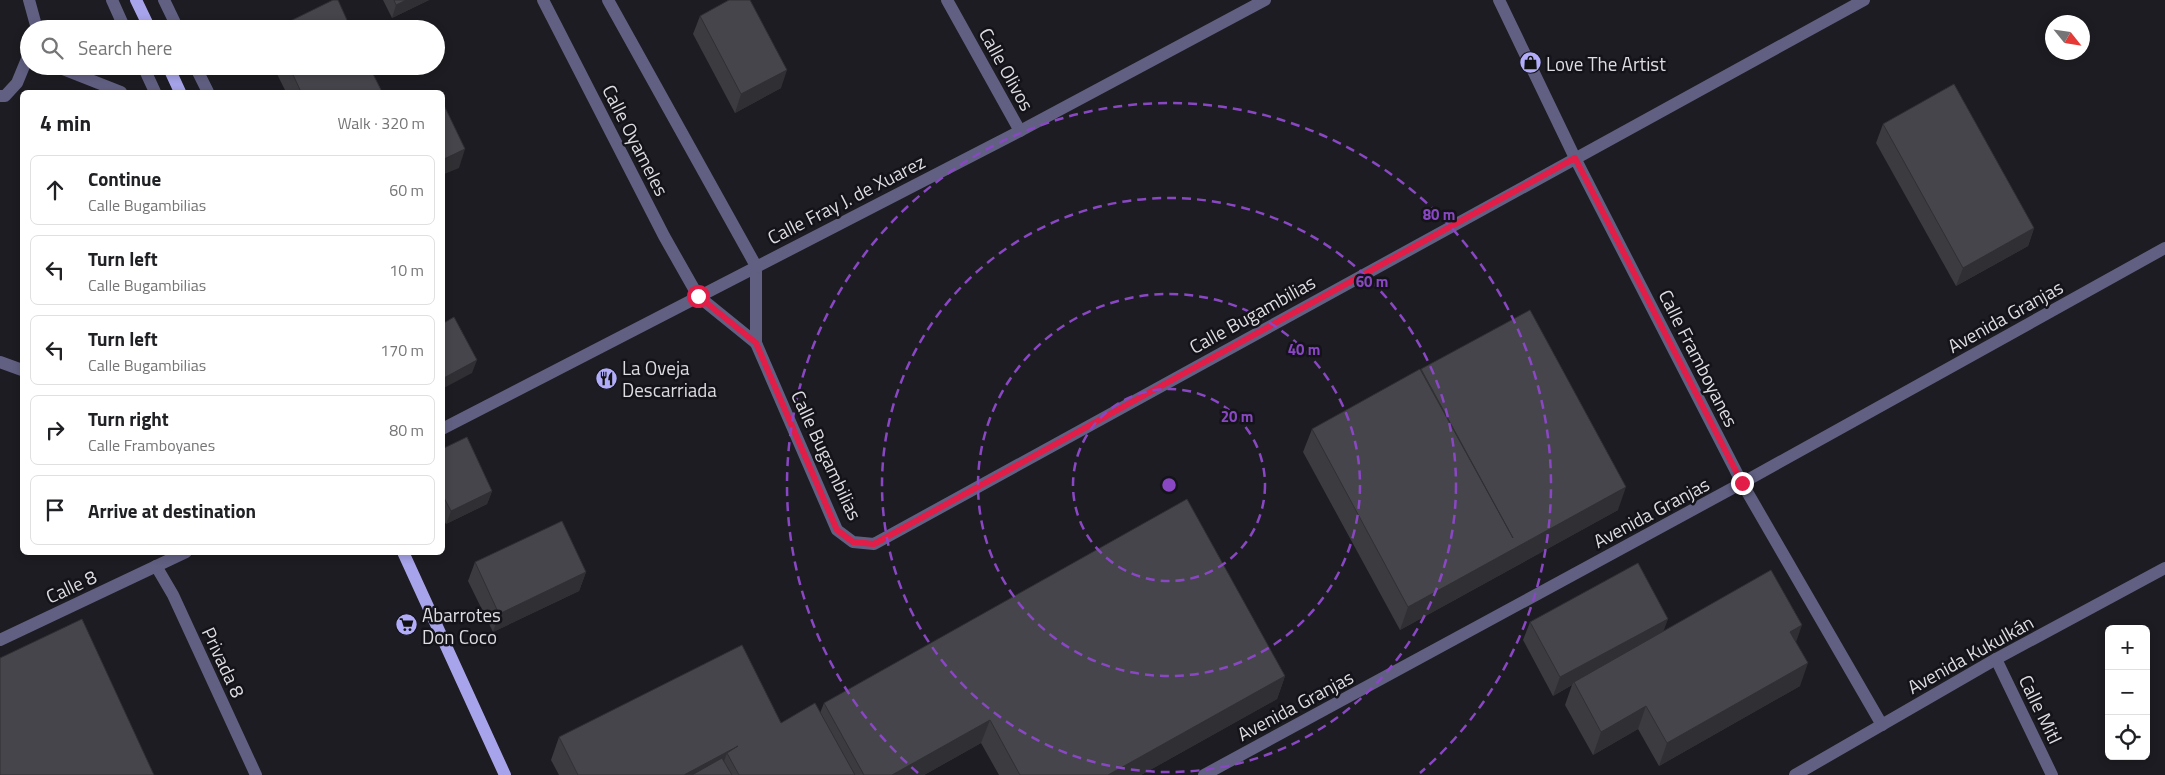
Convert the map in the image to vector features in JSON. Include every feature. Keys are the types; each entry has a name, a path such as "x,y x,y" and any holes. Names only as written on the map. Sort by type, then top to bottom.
{"main road":[{"path":"136,0 146,20"},
{"path":"172,75 179,90"},
{"path":"404,555 505,775"}],"street":[{"path":"29,0 35,20"},
{"path":"112,0 121,20"},
{"path":"164,0 174,20"},
{"name":"Calle Oyameles","path":"543,0 664,236 698,296"},
{"path":"608,0 756,266"},
{"name":"Calle Olivos","path":"947,0 1020,131"},
{"path":"1236,0 1243,12"},
{"name":"Calle Fray J. de Xuarez","path":"445,427 1020,131 1264,0"},
{"name":"Calle Framboyanes","path":"1498,0 1575,158 1742,483 1882,725"},
{"name":"Calle Bugambilias","path":"756,266 756,343 837,530 853,542 874,544 1864,0"},
{"path":"0,96 5,96 17,83 20,75"},
{"path":"78,75 116,90"},
{"path":"147,75 154,90"},
{"path":"200,75 207,90"},
{"name":"Avenida Granjas","path":"1204,775 1742,483 2165,248"},
{"name":"Calle Bugambilias","path":"698,296 756,343"},
{"path":"0,362 20,369"},
{"name":"Calle 8","path":"0,640 180,555"},
{"name":"Privada 8","path":"156,566 173,595 256,775"},
{"name":"Avenida Kukulkán","path":"1795,775 1996,659 2165,568"},
{"name":"Calle Mitl","path":"1996,659 2052,775"}],"building":[{"path":"333,0 338,0 347,20 292,20"},
{"path":"394,0 406,0 396,5"},
{"path":"729,0 750,0 787,70 741,94 700,16"},
{"path":"293,75 374,75 381,90 300,90"},
{"path":"1954,84 2034,228 1963,268 1883,124"},
{"path":"445,107 465,149 445,159"},
{"path":"1530,310 1626,487 1408,607 1312,429 1420,369 1513,538 1421,369"},
{"path":"454,317 477,360 445,377 445,322"},
{"path":"467,437 492,491 451,511 445,500 445,448"},
{"path":"1187,499 1285,676 1108,775 1020,775 990,720 892,775 864,775 824,703"},
{"path":"562,521 586,572 499,614 475,562"},
{"path":"1638,563 1668,619 1560,677 1530,622"},
{"path":"1771,570 1802,625 1790,632 1808,663 1667,743 1646,706 1601,732 1574,682"},
{"path":"82,619 154,775 0,775 0,658"},
{"path":"742,645 781,723 815,703 855,775 739,775 727,753 738,746 684,775 578,775 559,737"},
{"path":"722,758 732,775 692,775"}],"place":[{"name":"Love The Artist","path":"1530,63"},
{"name":"La Oveja Descarriada","path":"606,378"},
{"name":"Abarrotes Don Coco","path":"406,625"}],"route":[{"path":"698,296 756,343 837,530 853,542 874,544 1575,158 1742,483"}]}
